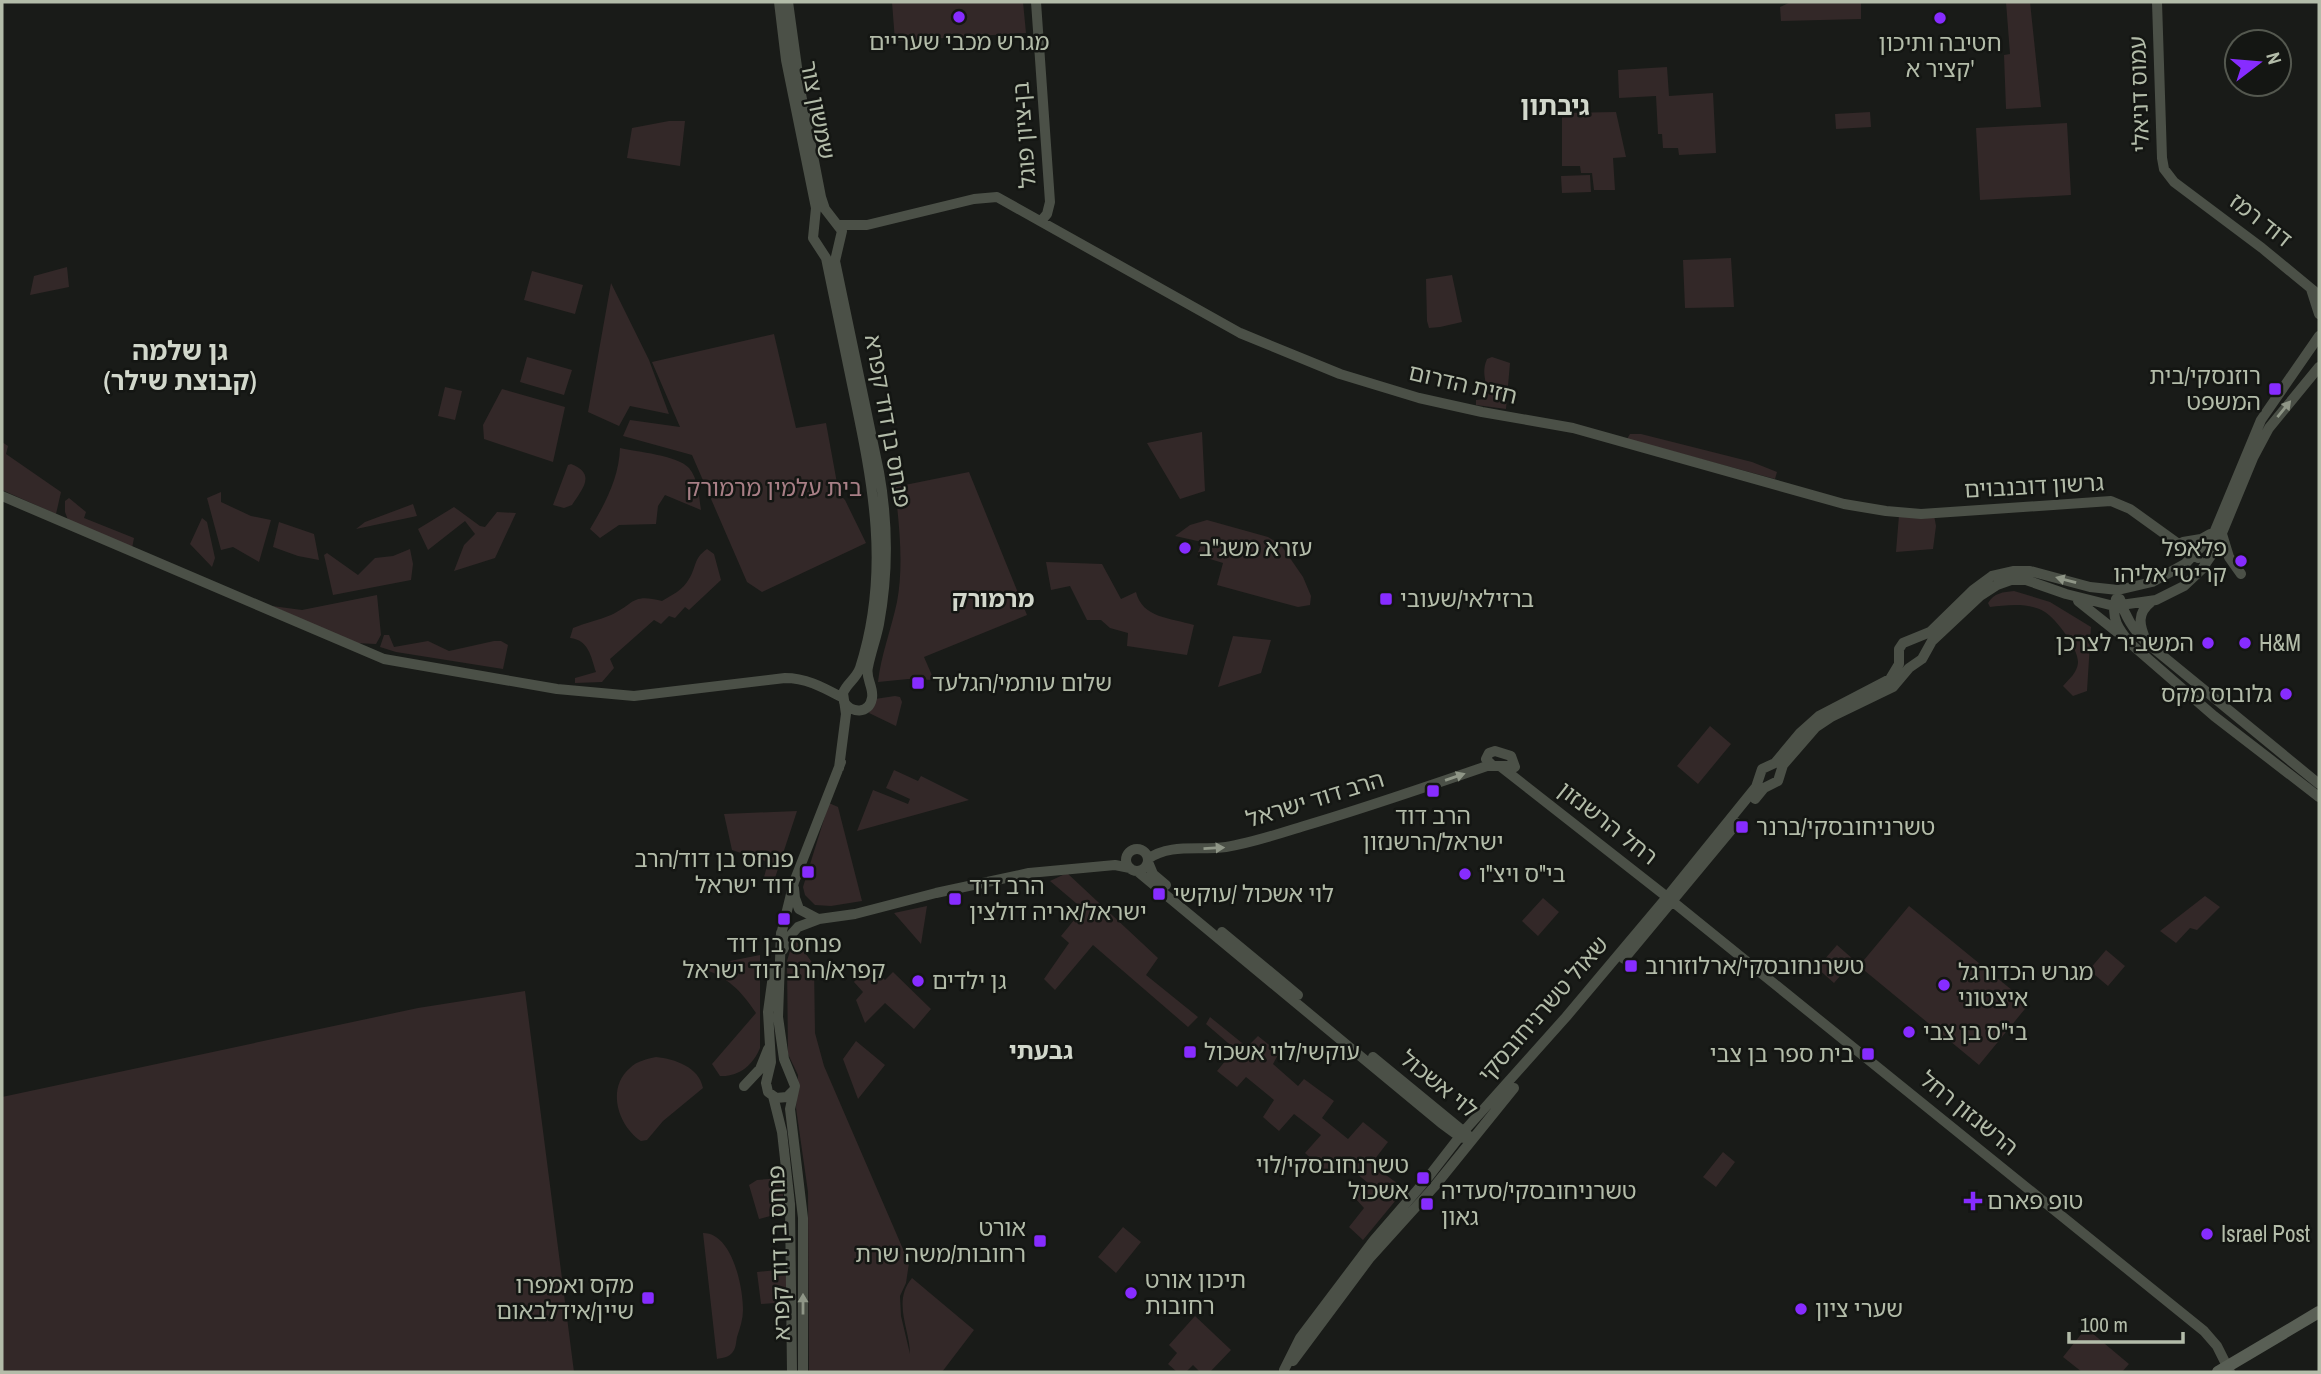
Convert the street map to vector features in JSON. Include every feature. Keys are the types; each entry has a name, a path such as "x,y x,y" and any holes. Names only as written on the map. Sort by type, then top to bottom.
{"main road":[{"path":"2225,1370 2319,1312"}],"street":[{"name":"שמשון צור","path":"779,2 786,60 816,208 815,227"},
{"name":"שמשון צור","path":"788,2 800,89 821,197 825,209 837,223"},
{"name":"בן-ציון פוגל","path":"1036,2 1050,202 1047,214 1041,220"},
{"name":"עמוס דניאלי","path":"2157,2 2162,158 2164,169 2174,182"},
{"name":"דוד רמז","path":"2174,182 2208,205 2319,295"},
{"name":"חזית הדרום","path":"867,225 990,196 1011,203 1240,334 1340,374 1419,398 1573,428 1844,504 1903,513"},
{"path":"824,220 867,225 831,249 818,246 813,238 815,227 824,220"},
{"path":"837,223 842,232 840,242"},
{"name":"פנחס בן דוד קפרא","path":"840,242 835,255 836,269 884,504 885,575 878,625 867,668 867,680 871,690"},
{"name":"פנחס בן דוד קפרא","path":"818,246 826,258 869,463 876,513 877,561 872,611 860,666 849,684"},
{"path":"2309,287 2319,314"},
{"path":"2147,643 2140,623 2145,607 2185,586 2211,558 2260,420 2319,335"},
{"path":"1775,770 1819,716 1890,679 1898,668 1900,646 1906,640 1930,632 1986,580 2005,572 2039,573 2090,587 2118,590 2152,582 2178,569 2220,529 2269,428 2319,366"},
{"path":"2,496 384,659 557,689 634,696 785,678 803,679 822,686 853,710 866,708"},
{"name":"גרשון דובנבוים","path":"1903,513 1943,513 2106,500 2122,505 2158,530 2197,553 2211,558"},
{"path":"2178,569 2179,542 2205,537 2220,529"},
{"path":"2220,529 2229,557 2241,574"},
{"path":"1775,770 1777,780 1765,781 1762,769 1775,770 1783,765 1816,727 1831,717 1888,691 1922,659 1933,641 1980,596 2004,582 2026,580 2066,594 2118,605 2156,600"},
{"path":"2118,590 2118,605 2113,615 2129,642"},
{"path":"2066,594 2095,612 2220,720 2319,797"},
{"path":"2118,605 2131,626 2147,643 2319,785"},
{"path":"1914,639 1920,643 1924,652"},
{"path":"1900,658 1913,665"},
{"path":"781,933 778,1017 784,1059 795,1086 793,1091 782,1099 773,1096 766,1087 771,1062 770,994 781,933 794,882 839,768 855,717 871,701 871,690 861,681 822,686"},
{"path":"839,768 845,722 843,700 849,684"},
{"path":"1513,763 1508,766 1496,765 1486,759 1493,751 1510,755 1522,782"},
{"name":"רחל הרשנזון","path":"1496,765 1522,782 1670,899"},
{"name":"הרב דוד ישראל","path":"1148,860 1158,852 1169,850 1224,848 1244,843 1496,765"},
{"name":"שאול טשרניחובסקי","path":"1283,1371 1304,1348 1369,1259 1434,1187 1505,1097 1670,899 1756,787 1765,781"},
{"path":"781,959 785,944 793,932 803,924 819,919 855,915 1013,875 1120,865 1133,870 1143,870 1148,860 1146,853 1135,849 1104,866"},
{"path":"1128,855 1126,862 1133,870"},
{"name":"לוי אשכול","path":"1148,860 1158,879 1462,1134"},
{"name":"לוי אשכול","path":"1133,870 1441,1124 1473,1139"},
{"path":"794,882 794,898 799,909 819,919"},
{"name":"שאול טשרניחובסקי","path":"1283,1371 1300,1338 1339,1284 1462,1134 1670,899"},
{"name":"הרשנזון רחל","path":"1670,899 2204,1331 2217,1346 2225,1370"},
{"path":"744,1086 764,1063 769,1039"},
{"path":"768,1078 779,1070 791,1075"},
{"name":"פנחס בן דוד קפרא","path":"793,1091 790,1109 803,1218 803,1372"},
{"name":"פנחס בן דוד קפרא","path":"773,1096 782,1132 790,1204 792,1372"},
{"path":"1441,1124 1451,1148"}],"green space":[{"name":"מגרש מכבי שעריים","path":"892,2 1023,2 1026,33 895,41"},
{"path":"1791,2 1861,2 1861,19 1781,21 1780,7"},
{"path":"2006,2 2030,2 2041,107 2006,109 2004,55 2010,54"},
{"path":"1667,67 1669,96 1713,93 1716,153 1679,155 1678,148 1663,148 1662,134 1658,134 1656,96 1619,98 1618,70"},
{"path":"1616,112 1626,157 1613,158 1615,190 1594,190 1592,173 1581,173 1580,166 1562,166 1562,113"},
{"path":"1870,112 1871,127 1836,129 1835,114"},
{"path":"685,121 680,166 627,158 632,128"},
{"path":"2067,123 2071,195 1980,200 1976,128"},
{"path":"1590,175 1591,192 1562,193 1561,176"},
{"path":"1731,258 1734,307 1685,308 1683,260"},
{"path":"67,267 69,287 30,295 34,276"},
{"path":"532,271 583,285 575,314 524,300"},
{"path":"1452,275 1462,322 1429,328 1426,279"},
{"path":"611,283 649,360 669,414 630,406 619,426 588,412"},
{"name":"בית עלמין מרמורק","path":"774,334 796,428 826,423 839,494 845,500 866,543 762,592 747,582 692,455 623,436 630,420 680,427 652,362"},
{"path":"527,357 572,370 564,395 520,382"},
{"path":"1492,357 1510,363 1506,409 1476,405 1476,400 1486,399 1484,370 1487,359"},
{"path":"445,387 462,391 455,420 438,416"},
{"path":"502,389 565,407 553,462 484,439 483,425"},
{"path":"1202,432 1205,491 1180,499 1147,443"},
{"path":"1630,434 1641,434 1752,462 1777,472 1775,479 1627,439"},
{"path":"2,442 8,446 6,454 61,492 56,514 2,490"},
{"path":"620,448 666,457 689,468 698,488 701,510 665,495 658,506 656,524 619,525 600,538 590,529 614,480"},
{"path":"571,464 584,472 583,488 572,505 564,508 553,505 568,465"},
{"path":"969,472 1027,615 924,657 934,680 878,682 899,588 900,544 895,487"},
{"path":"221,492 221,502 251,516 271,520 259,562 233,547 221,550 207,498"},
{"path":"69,498 86,512 84,518 134,538 132,548 68,520 65,501"},
{"path":"413,504 417,516 356,529 365,522"},
{"path":"454,507 485,527 497,512 516,513 495,558 454,571 464,545 475,534 465,521 428,550 418,529"},
{"path":"1899,515 1934,515 1936,526 1933,549 1896,552"},
{"path":"202,518 207,522 215,558 212,567 190,544"},
{"path":"1207,520 1268,537 1281,545 1303,577 1311,596 1310,605 1298,607 1217,585 1223,563 1197,555 1202,542 1175,536 1190,525"},
{"path":"279,522 314,534 319,560 273,547"},
{"path":"410,549 413,564 411,580 333,595 324,555 327,553 358,575 375,558 393,556"},
{"path":"707,549 714,554 721,580 689,610 685,607 675,618 669,616 661,624 654,620 610,659 614,668 602,682 575,683 575,678 596,672 585,646 570,638 573,628 611,615 639,599 662,601 670,597 687,583 697,559"},
{"path":"1046,562 1102,564 1121,599 1136,592 1139,601 1151,612 1194,625 1187,655 1127,646 1128,633 1110,628 1101,620 1087,620 1070,586 1051,590"},
{"path":"2014,591 2050,602 2091,627 2087,691 2073,696 2063,686 2076,670 2077,657 2066,635 2050,616 2025,605 1990,607 1988,603 1996,595"},
{"path":"377,595 381,635 376,644 355,643 272,606 302,610"},
{"path":"384,635 389,635 394,647 428,641 449,651 494,641 508,645 503,669 396,652 380,647"},
{"path":"1233,636 1271,640 1261,673 1218,687"},
{"path":"900,697 902,702 896,726 869,713 875,699"},
{"path":"1710,726 1731,744 1698,784 1677,766"},
{"path":"894,770 918,781 921,776 969,800 857,831 873,790 908,804 910,799 886,788"},
{"path":"829,803 838,807 862,901 831,906 815,905 805,895 803,887"},
{"path":"797,811 773,884 763,881 768,862 732,850 724,814"},
{"path":"1067,873 1158,958 1146,975 1198,1017 1188,1027 1093,945 1055,990 1044,979 1069,943 1061,936 1083,909 1050,881"},
{"path":"2205,896 2220,907 2197,930 2190,928 2176,943 2160,931"},
{"path":"1543,898 1559,912 1538,936 1522,921"},
{"path":"927,906 921,944 894,913"},
{"name":"מגרש הכדורגל איצטוני","path":"1909,906 2029,1004 1979,1065 1859,966"},
{"path":"794,938 814,965 815,1033 824,1066 909,1263 906,1283 900,1296 901,1316 910,1354 903,1316 903,1296 912,1278 974,1330 942,1372 809,1372 808,1192 796,1108 798,1075 788,1054 787,961"},
{"path":"1837,945 1854,960 1834,983 1817,968"},
{"path":"2106,950 2125,966 2108,986 2089,970"},
{"path":"760,955 760,1048 744,1069 720,1076 712,1064 756,1013 732,985 700,967"},
{"path":"868,963 885,980 893,972 931,1009 914,1029 885,1003 865,1023 856,1000 863,992 854,982"},
{"path":"525,991 574,1372 2,1372 2,1097 418,1008"},
{"path":"1210,1017 1247,1047 1258,1036 1279,1053 1273,1064 1298,1086 1304,1079 1334,1101 1322,1118 1348,1139 1363,1122 1388,1142 1371,1164 1405,1189 1363,1240 1349,1227 1364,1208 1355,1198 1368,1183 1339,1159 1327,1173 1305,1153 1321,1135 1294,1114 1279,1131 1263,1117 1274,1100 1246,1077 1237,1087 1217,1071 1235,1049 1206,1024"},
{"path":"856,1041 885,1065 858,1099 843,1059"},
{"path":"656,1057 685,1065 697,1075 703,1088 663,1121 647,1140 641,1141 621,1117 618,1086 633,1066"},
{"path":"1723,1152 1735,1162 1716,1187 1703,1177"},
{"path":"781,1178 785,1212 759,1219 749,1185 757,1180"},
{"path":"1123,1227 1141,1242 1116,1273 1098,1257"},
{"path":"703,1233 713,1235 728,1251 738,1275 742,1300 742,1317 734,1350 717,1359"},
{"path":"789,1269 788,1302 761,1304 757,1272"},
{"path":"1195,1316 1231,1350 1210,1372 1200,1372 1193,1365 1186,1372 1177,1372 1168,1364 1177,1353 1169,1345"},
{"path":"2086,1328 2129,1364 2122,1372 2082,1372 2063,1357"}],"place":[{"name":"מגרש מכבי שעריים","path":"959,17"},
{"name":"חטיבה ותיכון קציר א'","path":"1940,18"},
{"name":"רוזנסקי/בית המשפט","path":"2275,389"},
{"name":"עזרא משג\"ב","path":"1185,548"},
{"name":"פלאפל קריטי אליהו","path":"2241,561"},
{"name":"ברזילאי/שעובי","path":"1386,599"},
{"name":"המשביר לצרכן","path":"2208,643"},
{"name":"H&M","path":"2245,643"},
{"name":"שלום עותמי/הגלעד","path":"918,683"},
{"name":"גלובוס מקס","path":"2286,694"},
{"name":"הרב דוד ישראל/הרשנזון","path":"1433,791"},
{"name":"טשרניחובסקי/ברנר","path":"1742,827"},
{"name":"פנחס בן דוד/הרב דוד ישראל","path":"808,872"},
{"name":"בי\"ס ויצ\"ו","path":"1465,874"},
{"name":"לוי אשכול /עוקשי","path":"1159,894"},
{"name":"הרב דוד ישראל/אריה דולצין","path":"955,899"},
{"name":"פנחס בן דוד קפרא/הרב דוד ישראל","path":"784,919"},
{"name":"טשרנחובסקי/ארלוזורוב","path":"1631,966"},
{"name":"גן ילדים","path":"918,981"},
{"name":"מגרש הכדורגל איצטוני","path":"1944,985"},
{"name":"בי\"ס בן צבי","path":"1909,1032"},
{"name":"עוקשי/לוי אשכול","path":"1190,1052"},
{"name":"בית ספר בן צבי","path":"1868,1054"},
{"name":"טשרנחובסקי/לוי אשכול","path":"1423,1178"},
{"name":"טופ פארם","path":"1973,1201"},
{"name":"טשרניחובסקי/סעדיה גאון","path":"1427,1204"},
{"name":"Israel Post","path":"2207,1234"},
{"name":"אורט רחובות/משה שרת","path":"1040,1241"},
{"name":"תיכון אורט רחובות","path":"1131,1293"},
{"name":"מקס ואמפרו שיין/אידלבאום","path":"648,1298"},
{"name":"שערי ציון","path":"1801,1309"}],"district":[{"name":"גיבתון","path":"1555,106"},
{"name":"גן שלמה (קבוצת שילר)","path":"180,366"},
{"name":"מרמורק","path":"993,599"},
{"name":"גבעתי","path":"1041,1051"}]}
